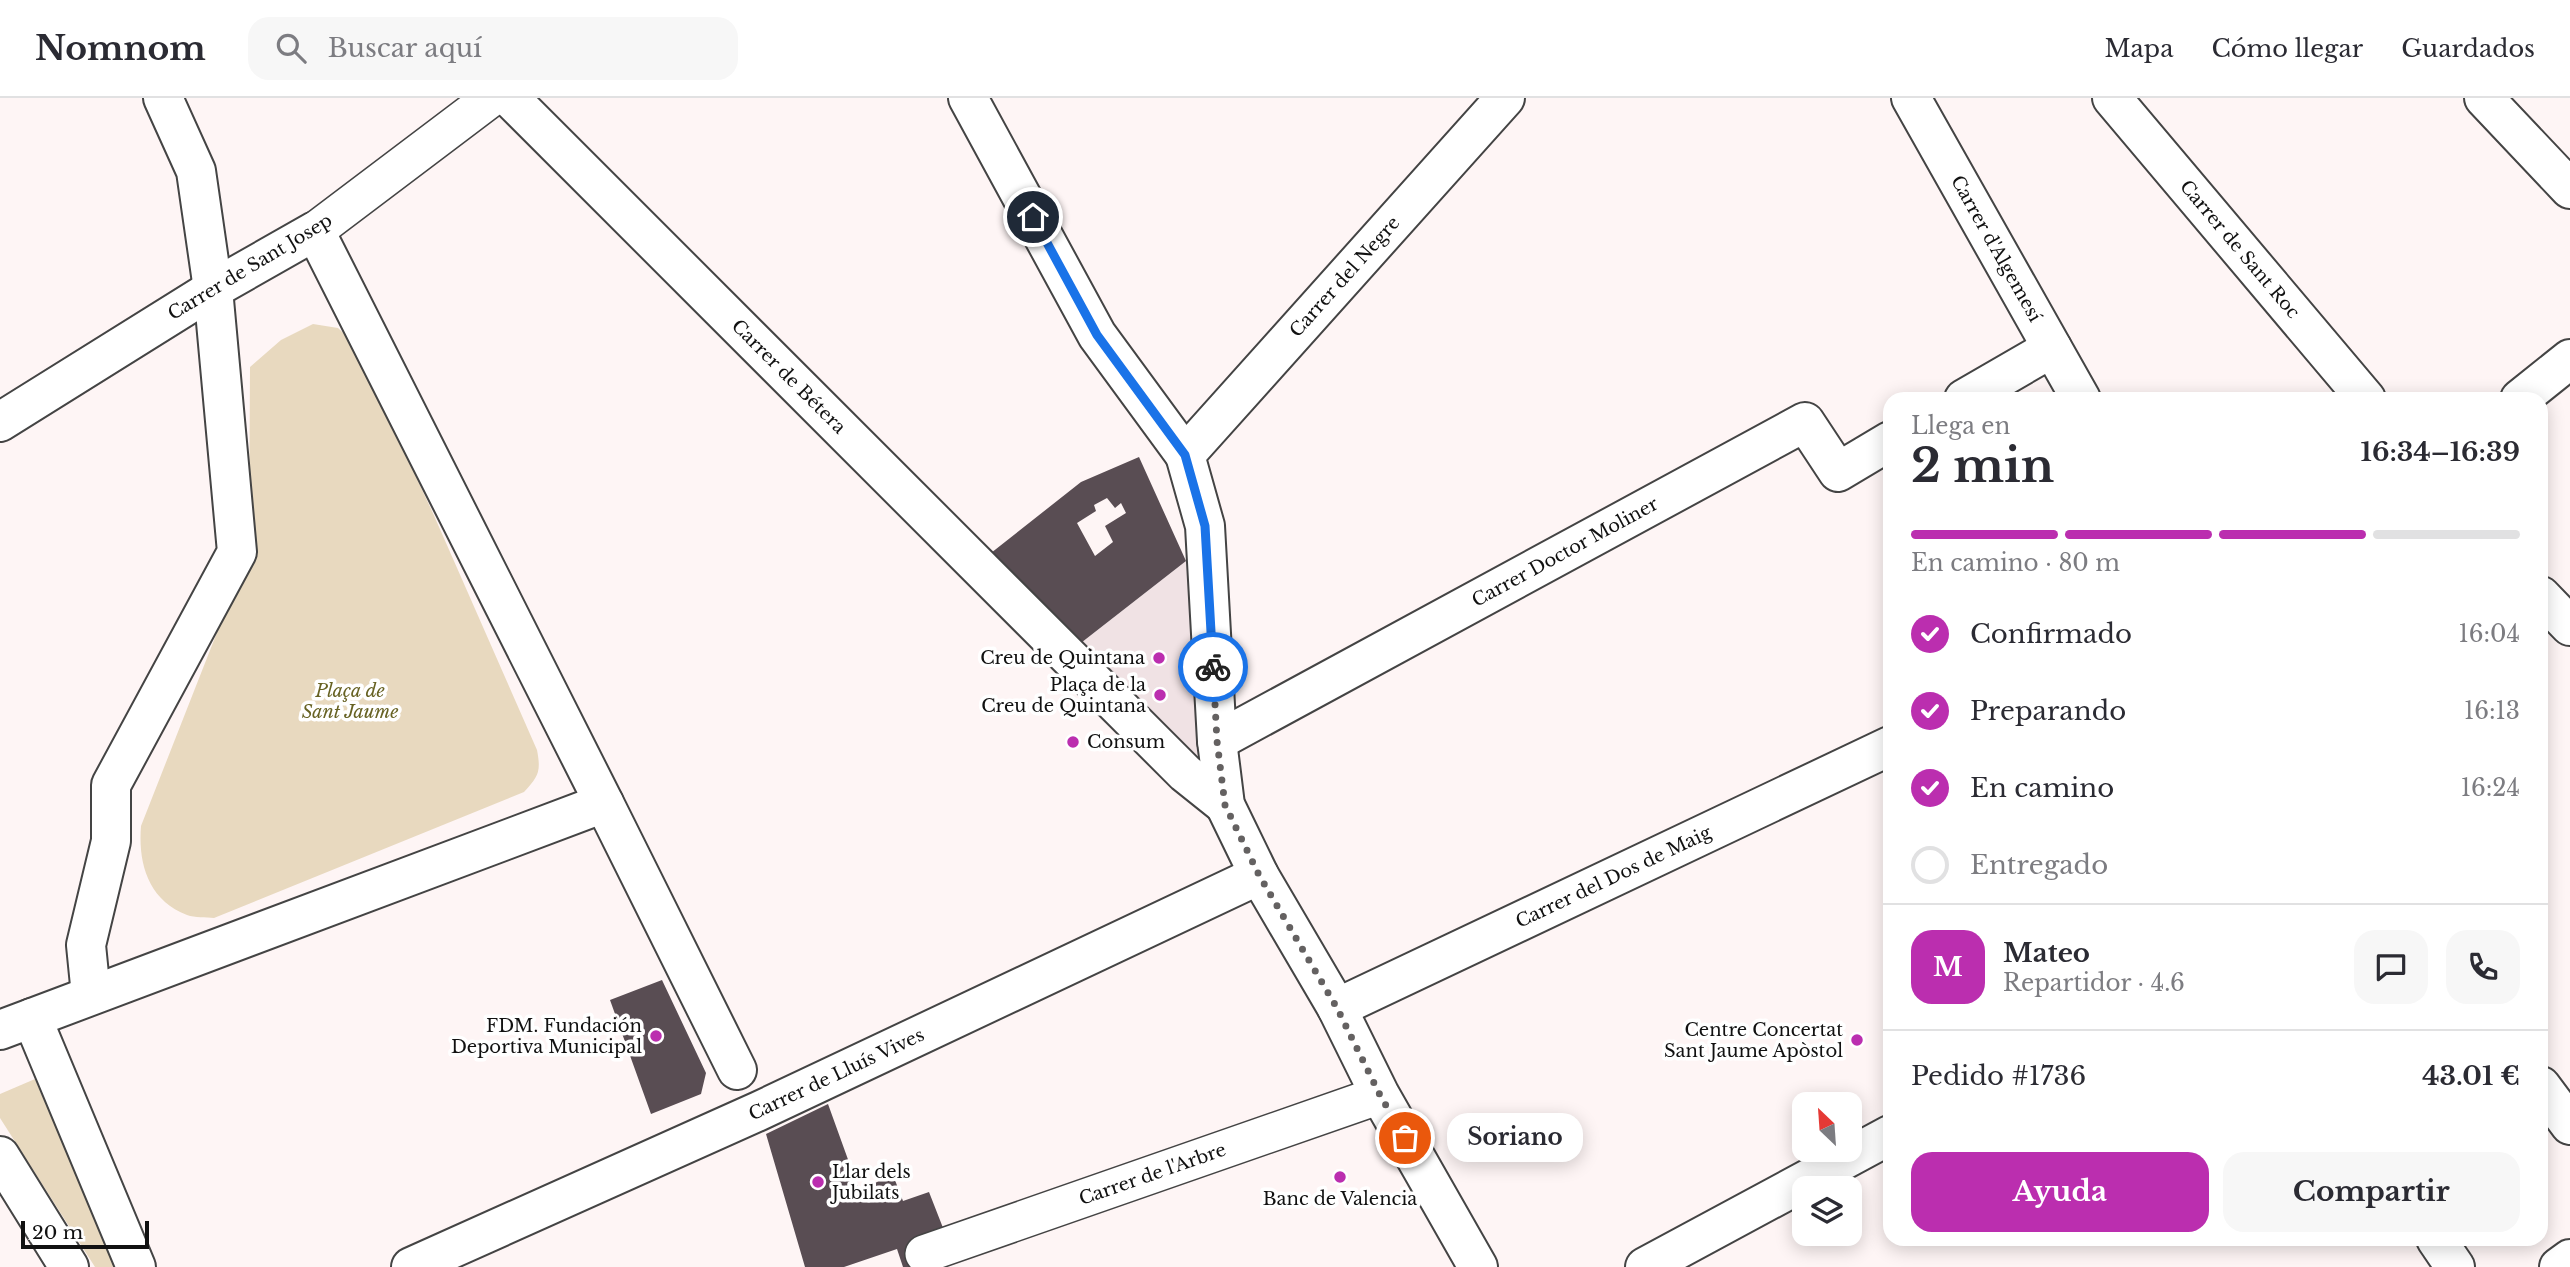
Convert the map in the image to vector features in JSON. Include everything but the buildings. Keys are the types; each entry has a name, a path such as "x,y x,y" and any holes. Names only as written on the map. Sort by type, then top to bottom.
{"street":[{"path":"91,995 86,945 111,841 111,785 237,552 213,289 196,171 163,98"},
{"name":"Carrer de Sant Josep","path":"2,417 213,289 315,231 491,98"},
{"name":"Carrer de Bétera","path":"510,98 1185,773 1225,805"},
{"path":"968,98 1097,335 1185,455 1205,526 1217,741 1225,805 1259,875 1337,1008 1380,1095 1478,1267"},
{"name":"Carrer del Negre","path":"1185,455 1504,98"},
{"name":"Carrer d'Algemesí","path":"1911,98 2077,392"},
{"name":"Carrer de Sant Roc","path":"2112,98 2360,392"},
{"path":"2484,98 2570,189"},
{"path":"315,231 759,1111"},
{"path":"1976,392 2052,348"},
{"path":"2529,392 2570,359"},
{"name":"Carrer Doctor Moliner","path":"1217,741 1805,422 1838,471 1883,445"},
{"path":"2548,603 2570,626"},
{"name":"Carrer del Dos de Maig","path":"1337,1008 1883,750"},
{"path":"136,1267 16,1024 604,803"},
{"name":"Carrer de Lluís Vives","path":"411,1267 759,1111 1259,875"},
{"name":"Carrer de l'Arbre","path":"924,1254 1380,1095"},
{"path":"2548,1095 2570,1125"},
{"path":"1645,1267 1883,1139"},
{"path":"0,1156 69,1267"},
{"path":"2441,1246 2455,1267"},
{"path":"2559,1267 2570,1259"}],"green space":[{"name":"Plaça de Sant Jaume","path":"313,324 338,328 353,342 432,511 537,750 539,768 533,782 524,792 214,918 190,916 163,900 148,879 141,853 141,826 249,551 250,367 281,340"},
{"path":"35,1079 115,1267 95,1267 0,1118 0,1094"}],"shaded area":[{"name":"Plaça de la Creu de Quintana","path":"1186,561 1201,744 1200,752 1194,758 1077,646"}],"way so far":[{"path":"1213,667 1217,741 1225,805 1259,875 1337,1008 1380,1095 1405,1138"}],"place":[{"name":"Creu de Quintana","path":"1159,658"},
{"name":"Plaça de la Creu de Quintana","path":"1160,695"},
{"name":"Consum","path":"1073,742"},
{"name":"FDM. Fundación Deportiva Municipal","path":"656,1036"},
{"name":"Centre Concertat Sant Jaume Apòstol","path":"1857,1040"},
{"name":"Soriano","path":"1405,1138"},
{"name":"Banc de Valencia","path":"1340,1177"},
{"name":"Llar dels Jubilats","path":"818,1182"}],"route":[{"path":"1033,217 1097,335 1185,455 1205,526 1213,667"}]}
